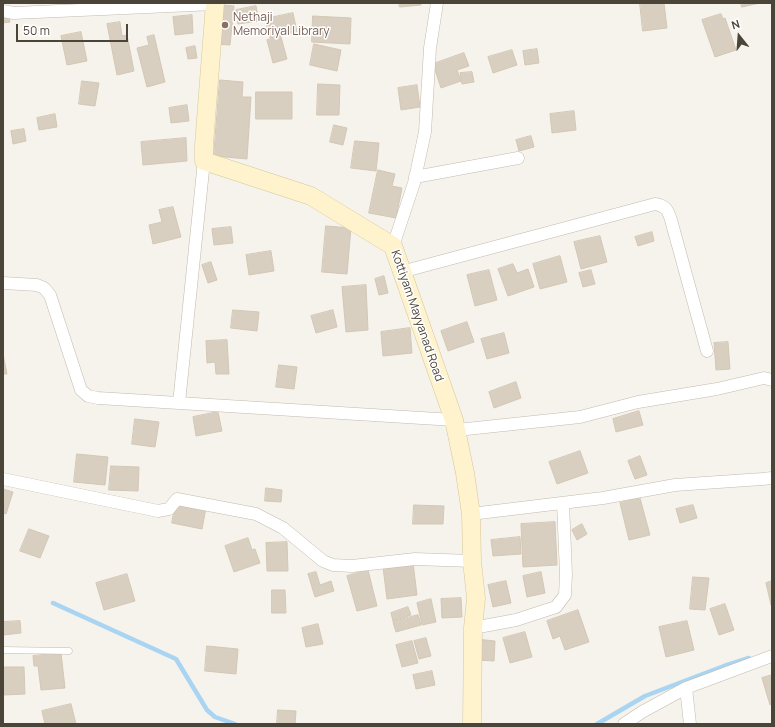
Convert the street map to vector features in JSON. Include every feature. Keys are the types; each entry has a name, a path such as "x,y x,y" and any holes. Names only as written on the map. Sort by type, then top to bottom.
{"street":[{"path":"393,246 415,178 425,132 430,48 437,3"},
{"path":"3,11 14,13 215,4 204,160 179,403"},
{"path":"415,178 518,158"},
{"name":"Kottiyam Mayyanad Road","path":"204,160 311,196 393,246 455,425 465,473 471,514 472,561 476,598 472,724"},
{"path":"401,272 655,204 662,205 668,211 671,220 707,351"},
{"path":"3,283 37,285 44,288 50,295 81,390 88,396 98,398 455,425 580,417 638,402 717,389 764,378 772,380"},
{"path":"471,514 603,498 675,485 772,478"},
{"path":"3,479 158,511 169,509 177,498 256,514 283,528 323,561 333,565 352,566 415,559 472,561"},
{"path":"474,628 516,620 556,607 565,595 566,574 563,502"},
{"path":"624,724 642,712 686,688 772,656"},
{"path":"686,688 690,724"}],"lane":[{"path":"3,650 69,651"}],"building":[{"path":"399,3 421,3 421,5 400,7"},
{"path":"640,3 664,3 667,28 643,31"},
{"path":"741,3 760,3 742,7"},
{"name":"Nethaji Memoriyal Library","path":"221,5 234,6 230,45 215,44"},
{"path":"256,6 259,21 238,24 236,10"},
{"path":"293,13 297,32 270,38 265,19"},
{"path":"721,14 723,19 725,18 736,50 715,57 702,20"},
{"path":"192,15 193,33 175,35 173,17"},
{"path":"313,16 351,18 350,44 312,42"},
{"path":"9,17 10,22 3,23 3,18"},
{"path":"120,22 122,36 127,35 134,71 117,75 107,24"},
{"path":"81,32 87,61 67,65 61,36"},
{"path":"154,35 165,82 147,87 137,48 149,45 147,37"},
{"path":"281,37 287,59 273,63 267,40"},
{"path":"314,44 341,50 337,71 310,65"},
{"path":"195,46 197,58 188,59 186,48"},
{"path":"537,49 539,63 525,65 523,51"},
{"path":"512,50 517,65 493,73 488,57"},
{"path":"464,53 469,66 457,70 461,81 441,88 433,64"},
{"path":"472,72 474,82 462,84 460,73"},
{"path":"220,80 243,82 242,97 251,97 247,159 214,156"},
{"path":"82,81 99,83 95,106 79,104"},
{"path":"318,84 340,85 339,115 317,115"},
{"path":"417,85 420,107 401,110 398,88"},
{"path":"256,92 292,92 292,119 256,119"},
{"path":"187,105 189,121 171,123 169,108"},
{"path":"574,111 576,130 552,133 550,114"},
{"path":"55,114 57,127 39,130 37,118"},
{"path":"334,125 347,128 343,145 330,142"},
{"path":"24,129 26,141 13,144 11,131"},
{"path":"531,136 534,147 519,151 516,140"},
{"path":"186,138 187,161 143,165 141,142"},
{"path":"355,141 379,143 376,171 351,168"},
{"path":"378,170 395,174 392,186 402,188 396,218 369,213"},
{"path":"173,207 181,237 153,244 149,225 162,222 159,210"},
{"path":"326,226 351,228 347,274 322,272"},
{"path":"231,227 233,243 214,245 212,229"},
{"path":"652,232 654,241 638,246 635,237"},
{"path":"600,236 607,262 581,269 574,242"},
{"path":"271,251 274,271 249,275 246,255"},
{"path":"560,256 567,282 540,289 533,264"},
{"path":"211,262 217,280 208,283 202,265"},
{"path":"513,264 517,273 528,269 534,287 508,296 498,269"},
{"path":"489,270 497,300 475,306 467,275"},
{"path":"591,270 595,284 583,287 579,273"},
{"path":"384,276 388,293 379,295 375,279"},
{"path":"366,285 368,330 346,332 342,287"},
{"path":"233,310 259,312 257,331 231,328"},
{"path":"333,310 337,327 316,333 311,316"},
{"path":"467,322 474,342 448,351 441,331"},
{"path":"410,328 412,353 383,356 381,332"},
{"path":"504,333 509,353 487,359 481,339"},
{"path":"227,340 229,374 216,374 215,362 207,363 206,341"},
{"path":"728,342 730,369 716,370 714,343"},
{"path":"3,354 7,374 3,374"},
{"path":"279,365 297,367 294,389 276,387"},
{"path":"516,382 521,398 494,408 489,392"},
{"path":"639,411 643,425 616,432 613,419"},
{"path":"218,412 222,431 196,436 193,417"},
{"path":"135,419 159,422 155,447 132,444"},
{"path":"580,451 588,473 557,484 549,462"},
{"path":"77,454 108,457 105,485 74,482"},
{"path":"640,456 647,475 635,479 628,461"},
{"path":"111,466 139,467 138,491 109,490"},
{"path":"266,488 282,490 281,502 265,501"},
{"path":"3,489 13,492 6,514 3,513"},
{"path":"640,498 650,535 629,540 620,503"},
{"path":"176,502 206,508 202,529 172,523"},
{"path":"414,505 444,506 443,524 413,524"},
{"path":"693,505 697,518 680,523 676,509"},
{"path":"555,522 557,565 523,567 521,524"},
{"path":"582,524 587,534 577,540 572,530"},
{"path":"29,529 49,536 40,558 20,551"},
{"path":"520,537 521,554 493,556 491,540"},
{"path":"248,538 252,550 255,549 260,563 234,572 225,546"},
{"path":"287,542 288,571 267,571 266,543"},
{"path":"413,563 417,595 387,599 383,567"},
{"path":"368,570 377,606 357,611 347,576"},
{"path":"316,572 320,585 331,581 334,591 315,597 308,574"},
{"path":"541,572 545,593 527,597 523,576"},
{"path":"127,574 135,601 104,610 96,583"},
{"path":"693,577 709,578 705,610 690,609"},
{"path":"506,581 511,603 493,607 488,585"},
{"path":"772,581 772,605 771,605 766,583"},
{"path":"272,590 285,590 286,613 272,613"},
{"path":"461,598 462,617 442,618 441,599"},
{"path":"431,599 436,622 422,625 417,603"},
{"path":"725,604 734,630 719,635 710,609"},
{"path":"408,607 411,615 393,621 391,613"},
{"path":"578,610 589,642 565,650 560,636 553,639 547,621"},
{"path":"418,615 421,625 396,632 393,622"},
{"path":"20,621 21,633 3,635 3,622"},
{"path":"687,621 694,650 666,657 659,627"},
{"path":"318,624 323,644 306,647 302,628"},
{"path":"525,632 532,657 510,663 503,638"},
{"path":"426,638 431,656 419,659 414,641"},
{"path":"476,639 495,641 494,661 475,660"},
{"path":"412,641 418,663 402,667 396,645"},
{"path":"207,646 238,649 236,674 205,671"},
{"path":"61,653 65,688 41,690 38,666 34,666 33,656"},
{"path":"3,667 24,667 25,694 3,695"},
{"path":"432,671 435,685 416,689 413,675"},
{"path":"772,675 772,704 770,705 762,678"},
{"path":"71,704 76,724 45,724 42,711"},
{"path":"278,710 296,711 295,724 277,724"}],"waterway":[{"path":"53,603 176,659 207,710 215,717 235,724"},
{"path":"597,724 645,696 749,658"}],"place":[{"name":"Nethaji Memoriyal Library","path":"225,25"}]}
